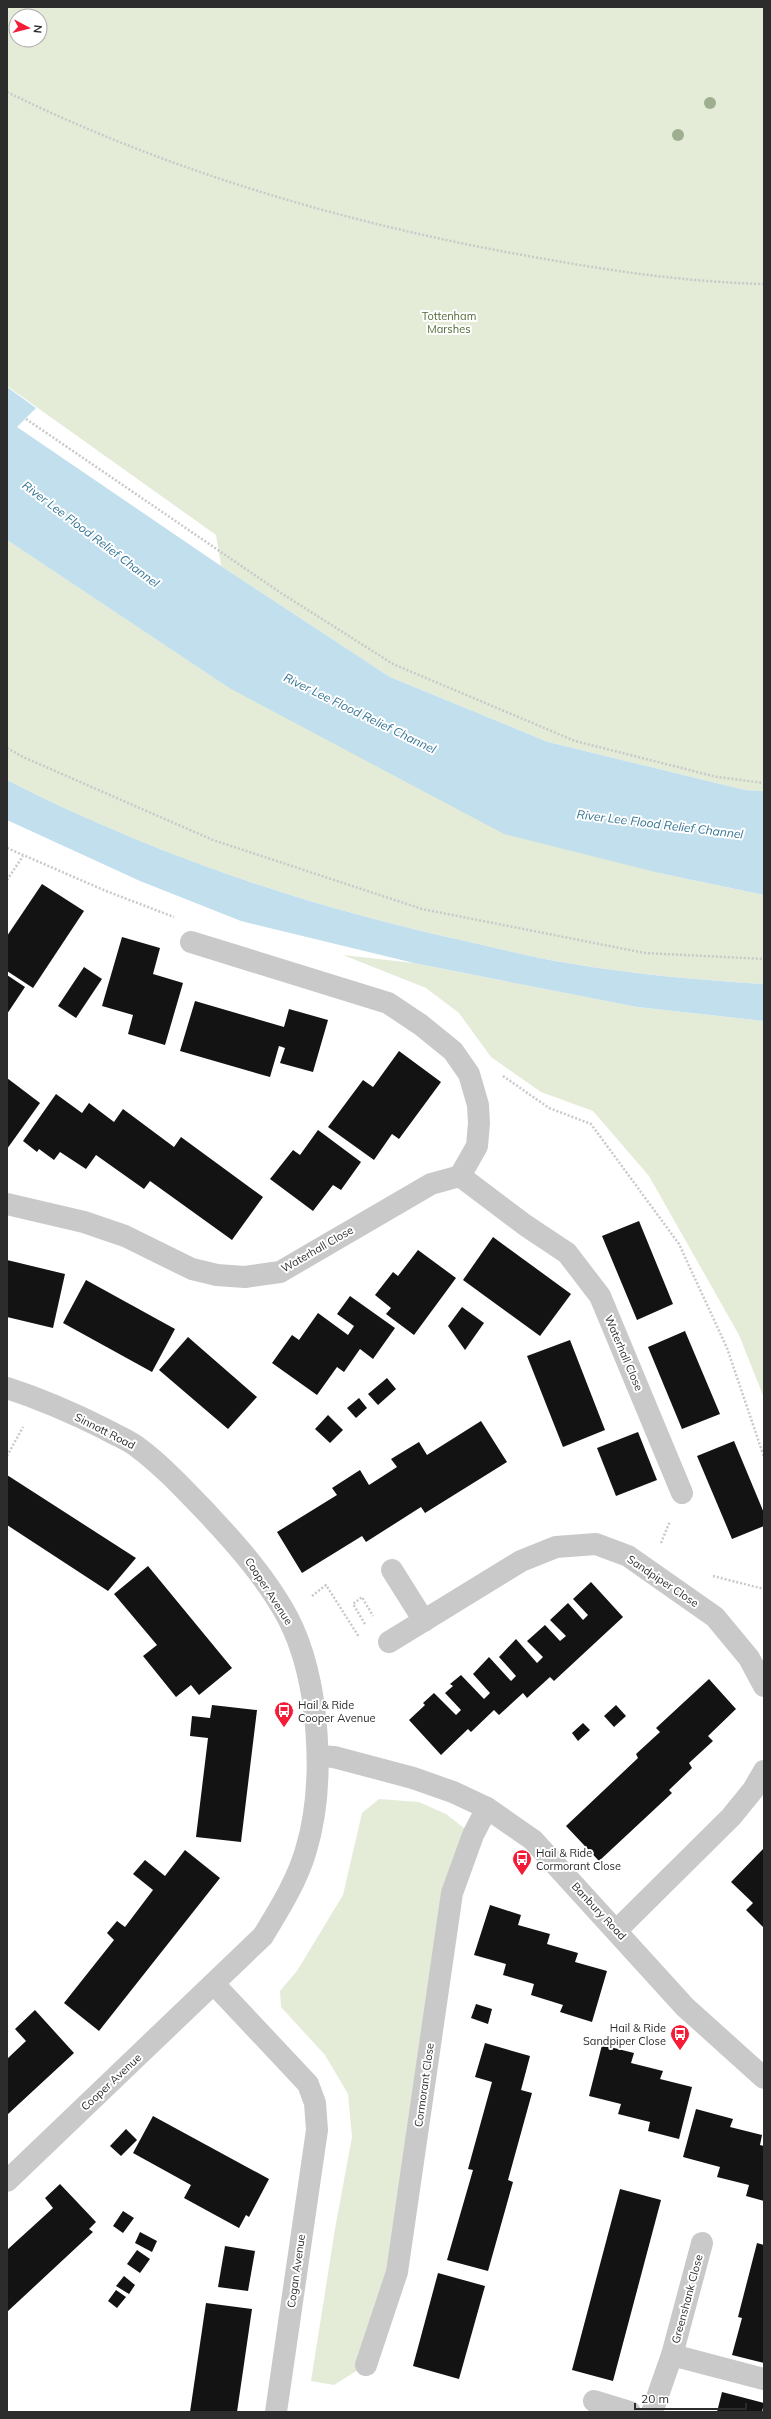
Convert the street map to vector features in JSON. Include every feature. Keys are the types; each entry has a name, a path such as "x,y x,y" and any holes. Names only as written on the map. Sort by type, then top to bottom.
{"street":[{"path":"191,942 388,1003 421,1025 453,1051 469,1074 478,1105 479,1123 477,1146 460,1176"},
{"name":"Waterhall Close","path":"7,1204 84,1222 125,1236 192,1269 217,1275 245,1277 280,1272 431,1184 460,1176 525,1225 567,1253 600,1296 682,1493"},
{"name":"Sinnott Road","path":"7,1388 38,1398 136,1445 190,1495"},
{"name":"Cooper Avenue","path":"7,2181 263,1936 289,1893 306,1852 316,1812 318,1756 313,1704 303,1660 287,1616 259,1572 240,1548 190,1495"},
{"name":"Sandpiper Close","path":"389,1642 521,1561 556,1547 596,1544 628,1556 715,1617 750,1658 764,1686"},
{"path":"392,1570 424,1621"},
{"name":"Banbury Road","path":"318,1756 334,1757 413,1778 453,1792 487,1808 532,1840 617,1930 685,2007 764,2078"},
{"path":"617,1930 731,1816 753,1790 764,1771"},
{"name":"Cormorant Close","path":"366,2365 397,2272 452,1893 473,1835 487,1808"},
{"name":"Cogan Avenue","path":"214,1984 308,2084 315,2103 316,2130 276,2412"},
{"name":"Greenshank Close","path":"652,2412 656,2407 672,2355 702,2244"},
{"name":"Greenshank Close","path":"672,2355 764,2379"},
{"path":"594,2401 630,2412"}],"path":[{"path":"7,92 54,115 180,166 268,194 383,225 478,247 591,268 705,281 764,284"},
{"path":"26,419 281,593 393,664 575,740 709,775 764,784"},
{"path":"7,748 23,757 213,840 422,909 644,953 764,960"},
{"path":"7,848 23,856 175,918"},
{"path":"7,880 23,856"},
{"path":"499,1071 508,1081 549,1108 591,1124 679,1244 727,1348 764,1457"},
{"path":"7,1456 21,1431"},
{"path":"650,1570 682,1493"},
{"path":"721,1578 764,1589"},
{"path":"287,1616 326,1585 362,1642"},
{"path":"368,1629 353,1604 362,1597 389,1642"}],"green space":[{"name":"Tottenham Marshes","path":"7,7 764,7 764,791 745,790 548,742 390,677 221,566 216,535 7,386"},
{"path":"7,540 229,688 659,873 764,895 764,984 665,976 567,963 413,929 353,913 235,877 177,856 119,833 7,780"},
{"path":"343,955 414,963 637,1007 764,1021 764,1398 739,1335 649,1176 593,1111 541,1092 491,1057 459,1013 426,988"},
{"path":"379,1799 419,1802 446,1814 473,1835 452,1893 397,2272 366,2365 334,2385 311,2381 335,2229 352,2137 348,2094 325,2055 281,2007 280,1991 297,1971 343,1895 362,1813"}],"water":[{"name":"River Lee Flood Relief Channel","path":"7,387 36,408 17,427 221,566 390,677 548,742 745,790 764,791 764,895 659,873 504,834 229,688 7,540"},
{"path":"7,780 120,833 177,856 294,896 413,929 567,963 665,976 764,984 764,1021 637,1007 414,963 241,921 140,881 7,820"}],"building":[{"path":"42,884 84,911 33,988 7,971 7,936"},
{"path":"122,937 160,948 153,974 183,983 165,1045 128,1034 133,1015 102,1006"},
{"path":"84,967 102,979 76,1018 58,1006"},
{"path":"7,975 25,987 7,1014"},
{"path":"195,1001 284,1027 289,1009 328,1020 313,1072 280,1063 285,1048 279,1046 270,1077 180,1051"},
{"path":"399,1051 441,1082 399,1139 392,1134 374,1160 328,1127 363,1080 373,1087"},
{"path":"7,1078 40,1103 7,1149"},
{"path":"56,1094 82,1113 89,1103 114,1122 123,1109 174,1147 181,1137 263,1197 232,1240 150,1181 144,1189 96,1155 86,1169 60,1152 54,1160 39,1149 37,1152 23,1141"},
{"path":"318,1130 361,1162 341,1190 333,1185 313,1211 270,1179 293,1150 300,1155"},
{"path":"639,1221 673,1304 637,1320 602,1236"},
{"path":"493,1237 571,1294 540,1336 463,1280"},
{"path":"418,1250 456,1278 414,1335 386,1314 391,1308 375,1295 393,1272 398,1276"},
{"path":"7,1260 65,1274 53,1328 7,1317"},
{"path":"86,1280 175,1329 152,1372 63,1323"},
{"path":"350,1296 395,1328 373,1359 360,1349 344,1372 337,1367 317,1395 272,1363 292,1335 299,1340 318,1313 348,1335 354,1326 337,1314"},
{"path":"462,1307 484,1323 465,1350 448,1326"},
{"path":"685,1331 720,1414 682,1429 648,1347"},
{"path":"188,1337 257,1397 228,1429 159,1370"},
{"path":"570,1340 605,1430 563,1447 527,1356"},
{"path":"387,1378 396,1389 378,1405 368,1394"},
{"path":"359,1398 367,1408 356,1418 347,1408"},
{"path":"328,1415 343,1430 330,1443 315,1429"},
{"path":"481,1421 507,1462 425,1513 421,1507 366,1542 362,1536 302,1573 277,1532 337,1495 332,1488 360,1470 369,1485 397,1467 391,1459 419,1442 427,1455"},
{"path":"638,1432 657,1480 616,1496 597,1448"},
{"path":"734,1441 764,1513 764,1526 732,1539 697,1456"},
{"path":"7,1475 136,1558 108,1591 7,1525"},
{"path":"148,1566 232,1668 199,1695 191,1685 176,1697 143,1656 157,1645 114,1594"},
{"path":"591,1582 623,1617 554,1681 550,1677 527,1698 523,1693 499,1715 494,1710 471,1732 468,1729 441,1755 409,1720 425,1705 423,1703 434,1693 456,1715 461,1710 445,1693 453,1686 450,1684 461,1675 484,1699 490,1693 473,1674 489,1657 511,1681 516,1676 499,1657 516,1639 537,1663 543,1657 527,1641 545,1625 560,1641 566,1636 550,1620 568,1603 583,1620 588,1615 573,1599"},
{"path":"709,1679 736,1709 708,1736 713,1741 689,1763 692,1768 669,1790 672,1793 599,1861 566,1826 638,1758 636,1754 660,1732 656,1728"},
{"path":"212,1705 257,1710 241,1842 196,1837 208,1738 190,1736 192,1716 210,1718"},
{"path":"616,1705 626,1716 614,1727 604,1716"},
{"path":"583,1723 590,1730 578,1741 572,1733"},
{"path":"764,1848 763,1927 746,1910 753,1903 731,1882"},
{"path":"185,1850 220,1878 99,2031 64,2003 114,1940 107,1933 117,1921 125,1927 153,1890 133,1874 145,1860 165,1876"},
{"path":"490,1905 521,1915 518,1925 550,1934 547,1944 578,1953 575,1962 607,1971 592,2022 560,2012 563,2005 531,1995 534,1984 503,1975 506,1964 474,1955"},
{"path":"476,2004 492,2009 488,2024 471,2018"},
{"path":"35,2010 74,2053 7,2115 7,2059 26,2041 15,2029"},
{"path":"485,2043 530,2056 521,2090 532,2093 508,2180 513,2182 488,2271 447,2260 473,2170 468,2169 492,2082 475,2077"},
{"path":"602,2045 634,2053 631,2063 663,2071 660,2079 692,2087 679,2139 648,2131 650,2122 618,2114 621,2104 589,2096"},
{"path":"696,2109 733,2119 730,2127 762,2135 760,2145 764,2146 764,2201 746,2196 749,2185 717,2177 720,2167 683,2157"},
{"path":"153,2116 269,2179 249,2217 246,2215 239,2228 184,2198 191,2185 133,2153"},
{"path":"126,2129 137,2140 121,2156 110,2146"},
{"path":"60,2184 96,2222 89,2229 93,2232 7,2312 7,2250 53,2208 45,2198"},
{"path":"620,2189 661,2200 613,2381 572,2370"},
{"path":"123,2211 134,2218 123,2233 113,2226"},
{"path":"140,2232 157,2241 152,2252 135,2243"},
{"path":"757,2243 764,2245 764,2363 732,2355 742,2318 738,2317"},
{"path":"225,2246 255,2251 248,2291 218,2287"},
{"path":"137,2250 150,2259 140,2273 127,2264"},
{"path":"438,2273 485,2286 459,2379 413,2366"},
{"path":"124,2276 135,2285 129,2294 116,2286"},
{"path":"116,2290 126,2297 117,2308 108,2301"},
{"path":"206,2303 252,2309 237,2412 190,2412"},
{"path":"722,2392 764,2403 762,2412 717,2412"}],"place":[{"name":"Hail & Ride Cooper Avenue","path":"284,1728"},
{"name":"Hail & Ride Cormorant Close","path":"522,1876"},
{"name":"Hail & Ride Sandpiper Close","path":"680,2051"}]}
